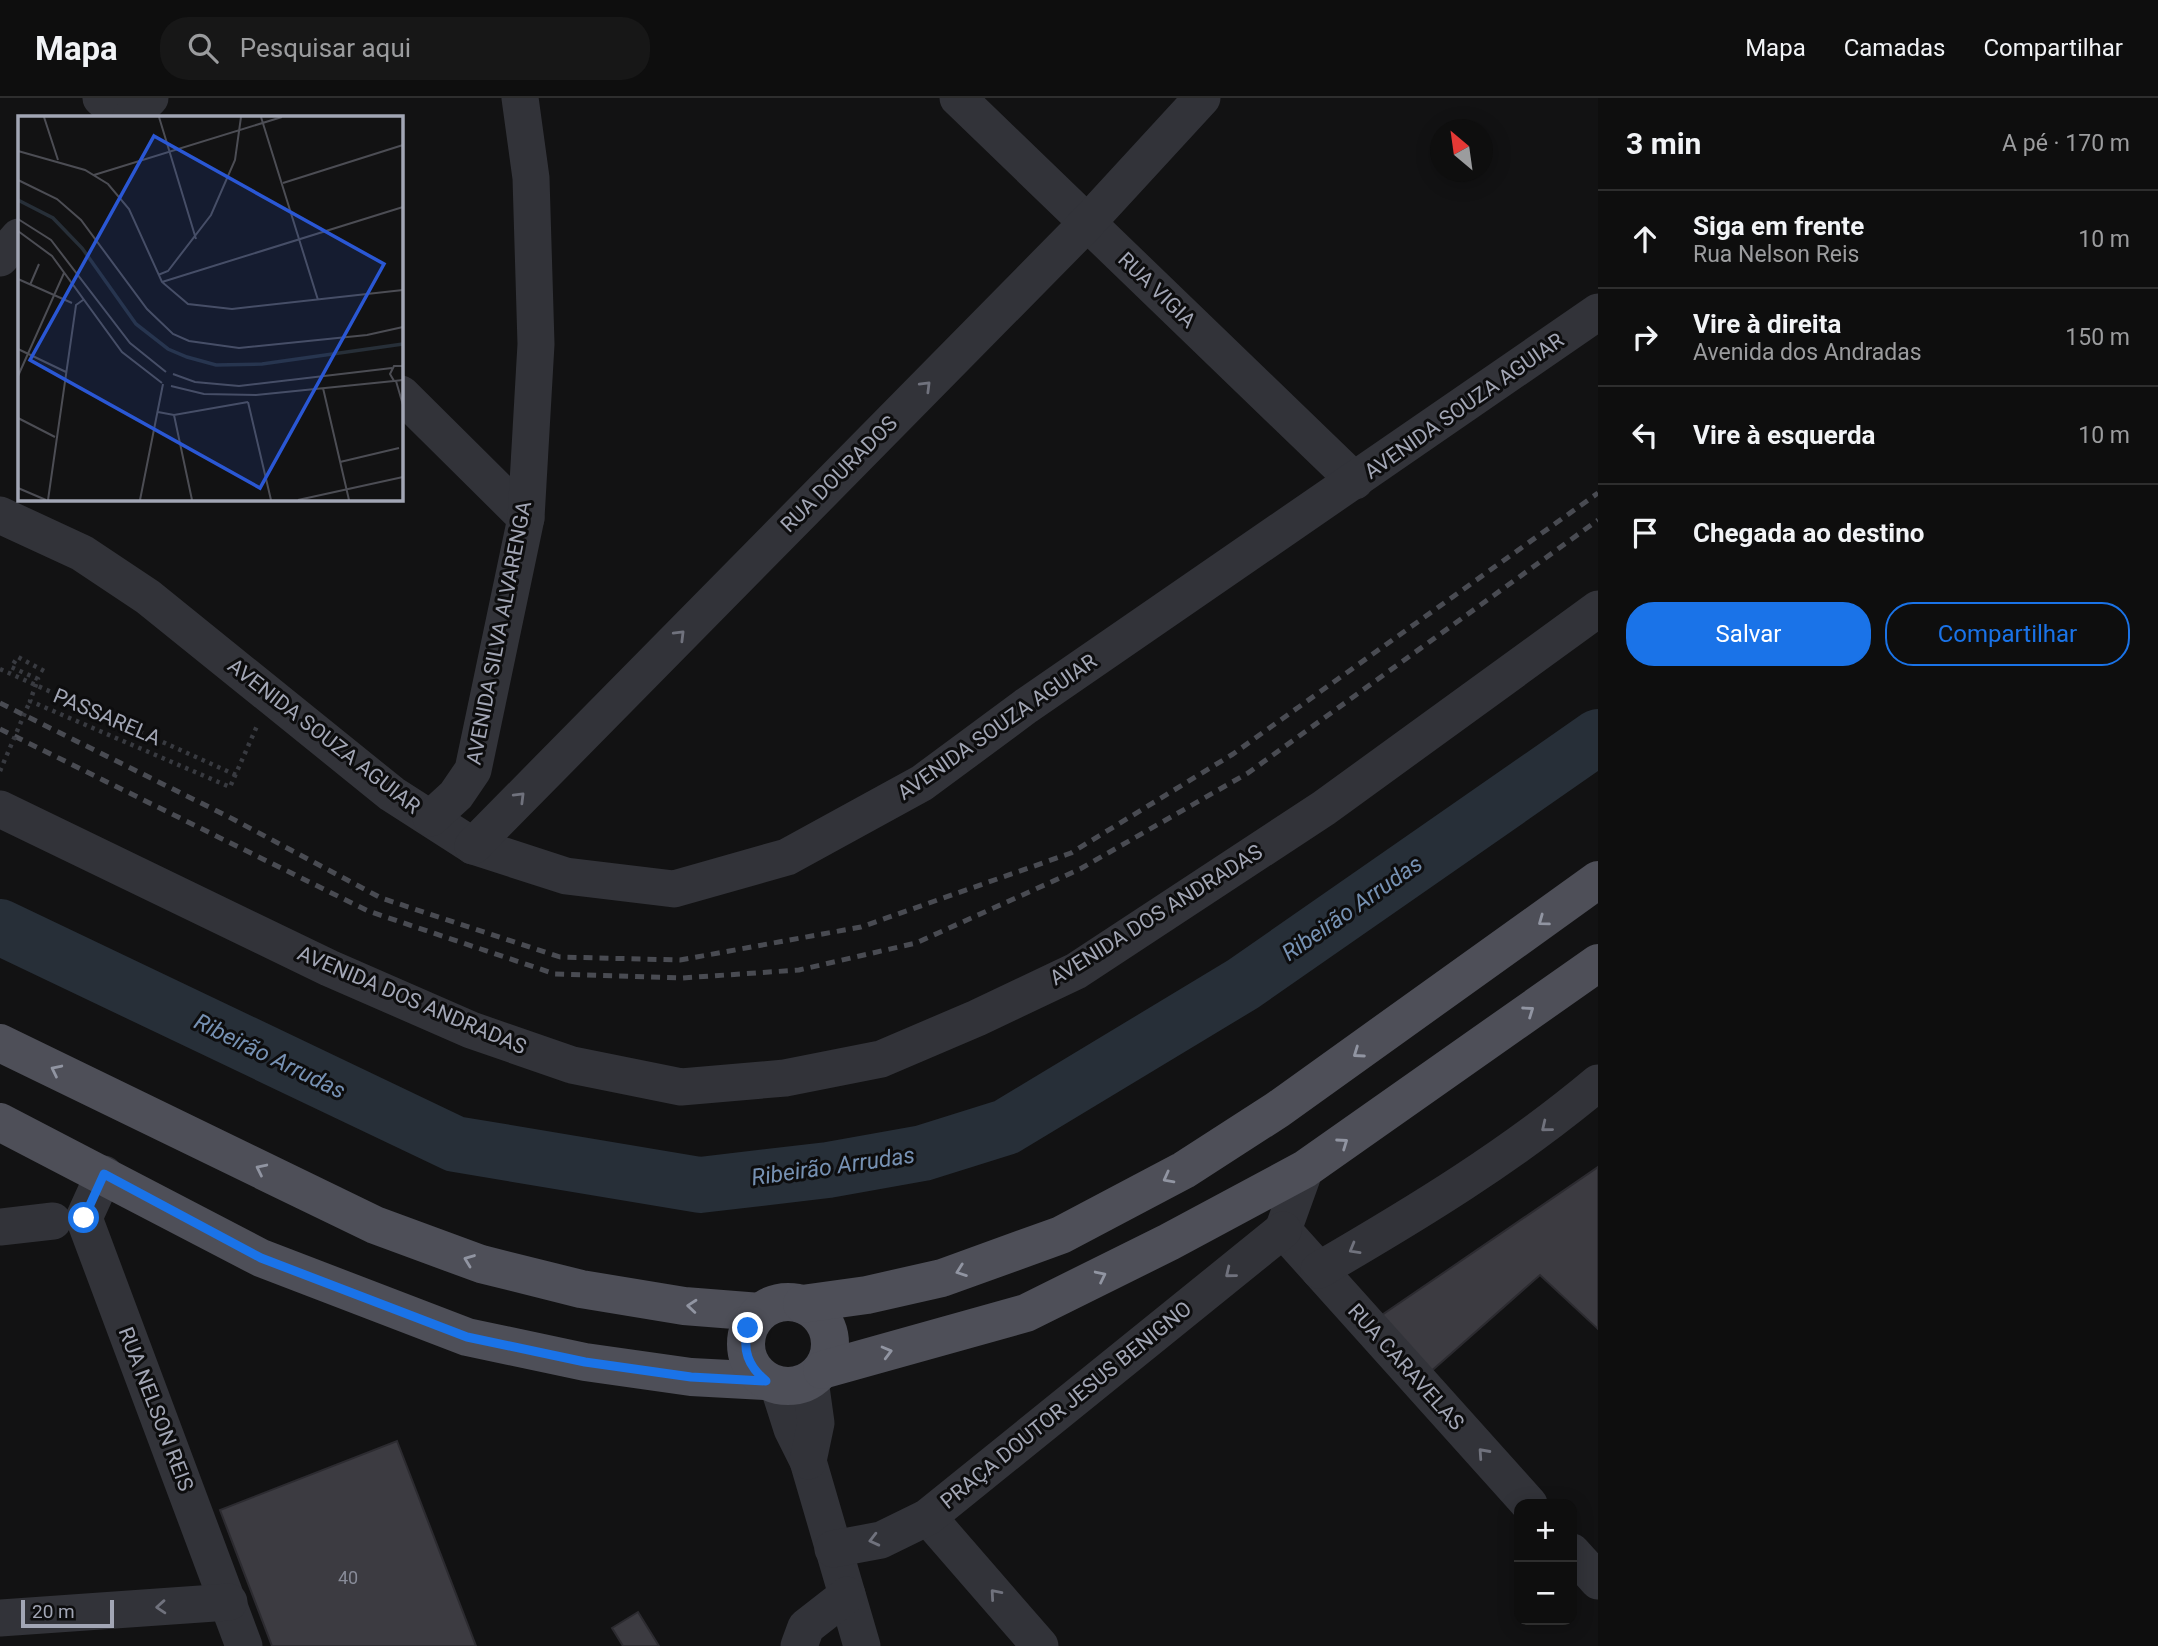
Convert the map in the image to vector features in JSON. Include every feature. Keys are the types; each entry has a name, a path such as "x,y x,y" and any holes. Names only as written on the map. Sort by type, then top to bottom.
{"main road":[{"path":"802,1304 823,1319 828,1332 828,1358 794,1379 751,1367 745,1348 748,1328 760,1312 773,1304 788,1301 802,1304 867,1294 942,1278 1061,1235 1184,1170 1334,1070 1598,880"},
{"path":"0,1122 261,1258 467,1337 585,1362 691,1377 794,1379 1026,1313 1305,1169 1598,963"},
{"path":"0,1043 374,1224 481,1265 594,1291 684,1306 760,1312"}],"street":[{"path":"102,98 121,116"},
{"path":"132,116 150,98"},
{"name":"AVENIDA SILVA ALVARENGA","path":"430,818 456,795 473,770 526,518 536,344 531,178 520,98"},
{"name":"RUA VIGIA","path":"958,98 1355,481"},
{"name":"RUA DOURADOS","path":"473,846 1087,223 1202,98"},
{"path":"0,258 18,238"},
{"name":"AVENIDA SOUZA AGUIAR","path":"0,515 82,553 148,597 392,794 473,846 566,876 674,889 787,857 922,783 1026,706 1598,312"},
{"path":"402,395 526,518"},
{"name":"AVENIDA DOS ANDRADAS","path":"0,809 341,973 471,1030 572,1065 681,1087 785,1078 881,1059 977,1018 1076,971 1324,808 1598,609"},
{"path":"1319,1270 1462,1185 1539,1133 1598,1083"},
{"path":"1283,1230 1305,1169"},
{"name":"RUA NELSON REIS","path":"104,1174 84,1218 244,1646"},
{"path":"0,1227 53,1221"},
{"name":"RUA CARAVELAS","path":"1283,1230 1525,1499"},
{"name":"PRAÇA DOUTOR JESUS BENIGNO","path":"833,1549 881,1540 928,1517 1283,1230"},
{"path":"794,1379 816,1423 808,1461 862,1646"},
{"path":"928,1517 1040,1646"},
{"path":"1577,1558 1598,1581"},
{"path":"799,1646 806,1627 847,1595"},
{"path":"0,1618 229,1602"}],"path":[{"path":"30,701 38,678 11,667 18,657 44,671"},
{"name":"PASSARELA","path":"0,669 236,775 230,787 30,701 0,771"},
{"path":"236,775 270,696"}],"building":[{"path":"1598,1167 1598,1329 1540,1275 1428,1374 1379,1317"},
{"path":"397,1441 476,1646 272,1646 220,1510"},
{"path":"638,1612 659,1646 623,1646 612,1628"}],"waterway":[{"name":"Ribeirão Arrudas","path":"0,927 455,1144 700,1185 828,1170 923,1153 1006,1127 1243,984 1598,737"}],"railway":[{"path":"0,703 229,817 381,898 560,957 680,960 861,927 1071,853 1233,754 1598,493"},
{"path":"0,729 368,911 555,974 682,978 799,970 916,943 1080,869 1248,773 1598,520"}],"route":[{"path":"84,1218 104,1174 261,1258 467,1337 585,1362 691,1377 766,1381 751,1367 747,1357 745,1348 748,1328"}]}
